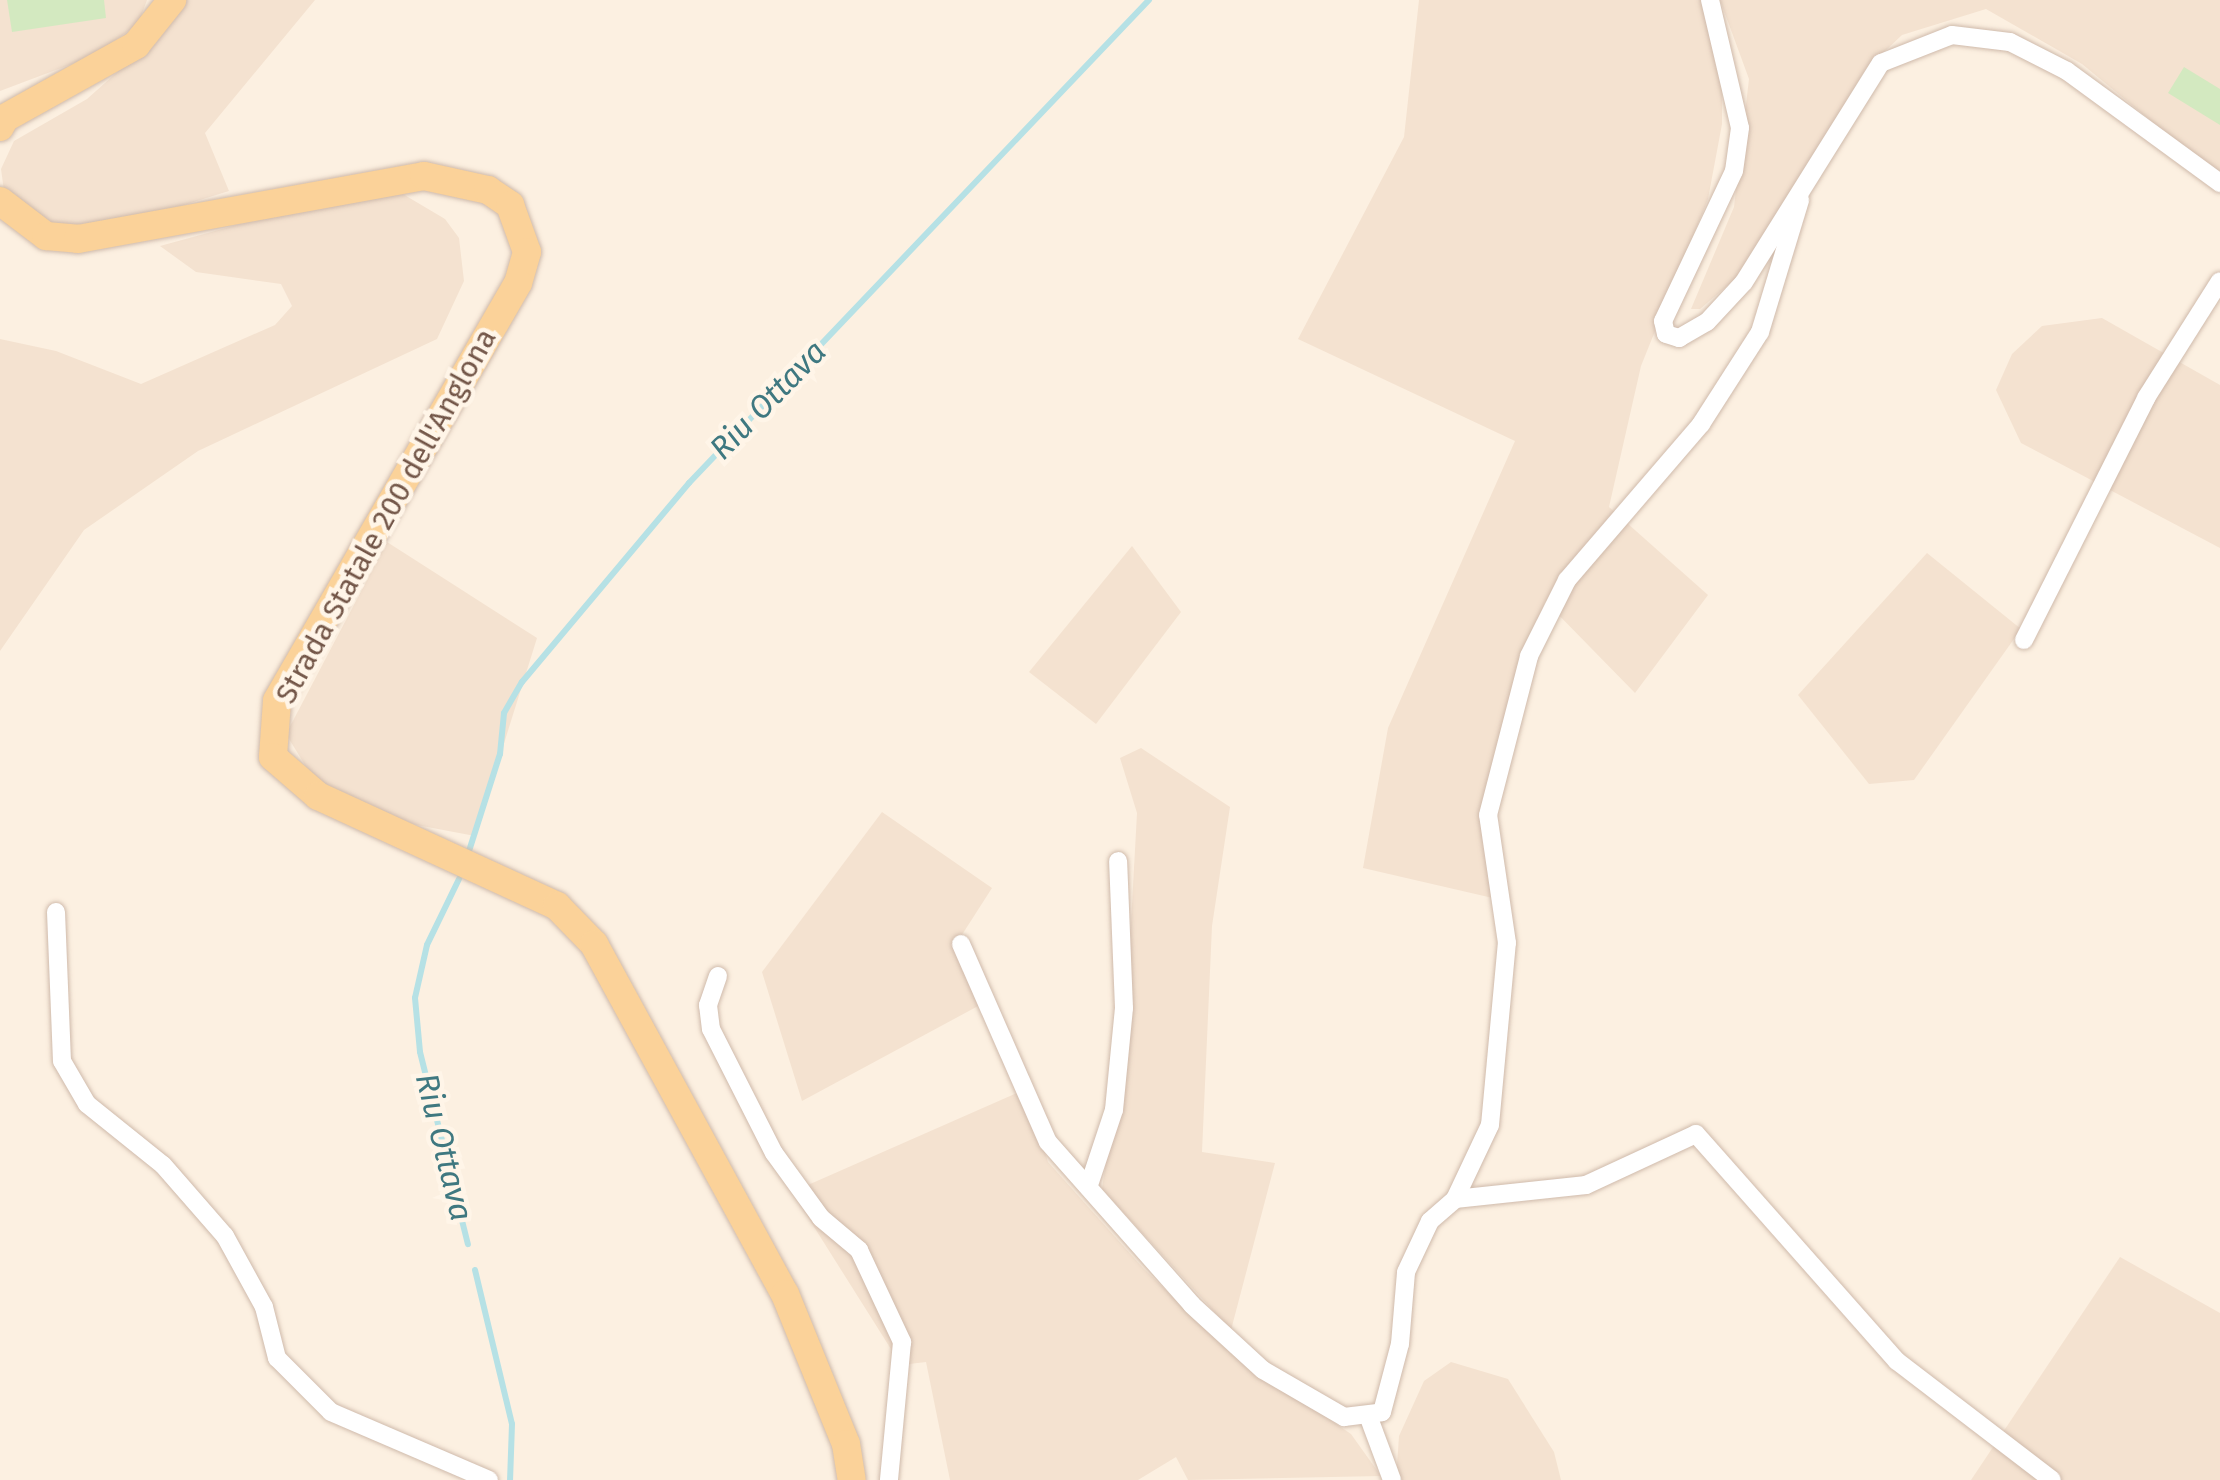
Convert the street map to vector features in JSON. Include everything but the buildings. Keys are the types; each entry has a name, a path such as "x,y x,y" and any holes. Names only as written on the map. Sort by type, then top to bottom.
{"main road":[{"path":"0,127 5,118 136,45 172,0"},
{"name":"Strada Statale 200 dell'Anglona","path":"0,200 46,236 78,239 424,176 488,190 510,205 527,252 518,283 278,700 270,730 273,758 318,796 481,866 574,919 617,980 784,1294 846,1444 852,1480"}],"street":[{"path":"1710,0 1740,128 1734,172 1662,322 1666,334 1679,338 1706,322 1800,200"},
{"path":"961,944 1048,1142 1090,1182 1192,1305 1263,1370 1344,1417 1369,1418 1382,1412 1391,1390 1406,1272 1430,1220 1455,1199 1490,1125 1507,943 1488,815 1529,656 1567,580 1701,424 1760,332 1800,200 1830,136 1881,64 1952,35 2010,42 2067,72 2220,183"},
{"path":"2024,640 2146,398 2220,281"},
{"path":"1090,1182 1114,1110 1122,1025 1118,861"},
{"path":"56,912 62,1061 87,1104 163,1165 226,1236 264,1307 277,1358 331,1412 489,1480"},
{"path":"718,976 708,1005 712,1030 774,1153 820,1218 859,1250 902,1342 889,1480"},
{"path":"1455,1199 1586,1185 1696,1134 1897,1361 2052,1480"},
{"path":"1369,1418 1392,1480"}],"shaded area":[{"path":"0,0 147,0 138,24 93,56 0,91"},
{"path":"174,0 315,0 205,133 229,191 100,231 56,229 5,198 1,169 14,141 87,99 151,42"},
{"path":"1419,0 1702,0 1722,51 1722,124 1708,199 1641,366 1609,507 1708,595 1635,693 1545,601 1487,804 1497,899 1363,868 1388,728 1515,441 1298,339 1404,137"},
{"path":"1720,0 2220,0 2220,171 2217,175 2082,64 1986,9 1902,35 1865,70 1747,269 1700,309 1691,309 1734,207 1749,79"},
{"path":"386,184 445,219 459,238 464,281 437,339 198,451 84,530 0,651 0,339 56,351 141,384 275,325 292,306 281,284 196,272 160,246"},
{"path":"2102,318 2220,385 2220,548 2021,443 1996,390 2012,354 2042,326"},
{"path":"387,542 537,638 475,836 401,822 316,783 286,734"},
{"path":"1132,546 1181,612 1096,724 1029,672"},
{"path":"1927,553 2021,629 1914,780 1869,784 1798,695"},
{"path":"1141,748 1230,807 1212,926 1202,1152 1275,1163 1231,1330 1102,1189 1125,1033 1137,813 1120,758"},
{"path":"882,812 992,888 958,941 980,1005 802,1101 762,972"},
{"path":"1026,1089 1048,1162 1143,1268 1226,1349 1351,1434 1381,1476 1188,1480 1176,1457 1138,1480 950,1480 926,1362 901,1365 792,1192"},
{"path":"2120,1257 2220,1313 2220,1480 1971,1480"},
{"path":"1451,1362 1508,1379 1554,1452 1561,1480 1396,1480 1399,1436 1424,1381"}],"green space":[{"path":"7,0 104,0 106,18 12,32"},
{"path":"2184,67 2220,89 2220,125 2168,93"}],"waterway":[{"name":"Riu Ottava","path":"469,851 500,754 504,713 522,682 689,483 1149,0"},
{"name":"Riu Ottava","path":"459,879 427,945 415,998 420,1052 468,1244"},
{"name":"Riu Ottava","path":"475,1270 512,1424 510,1480"}]}
